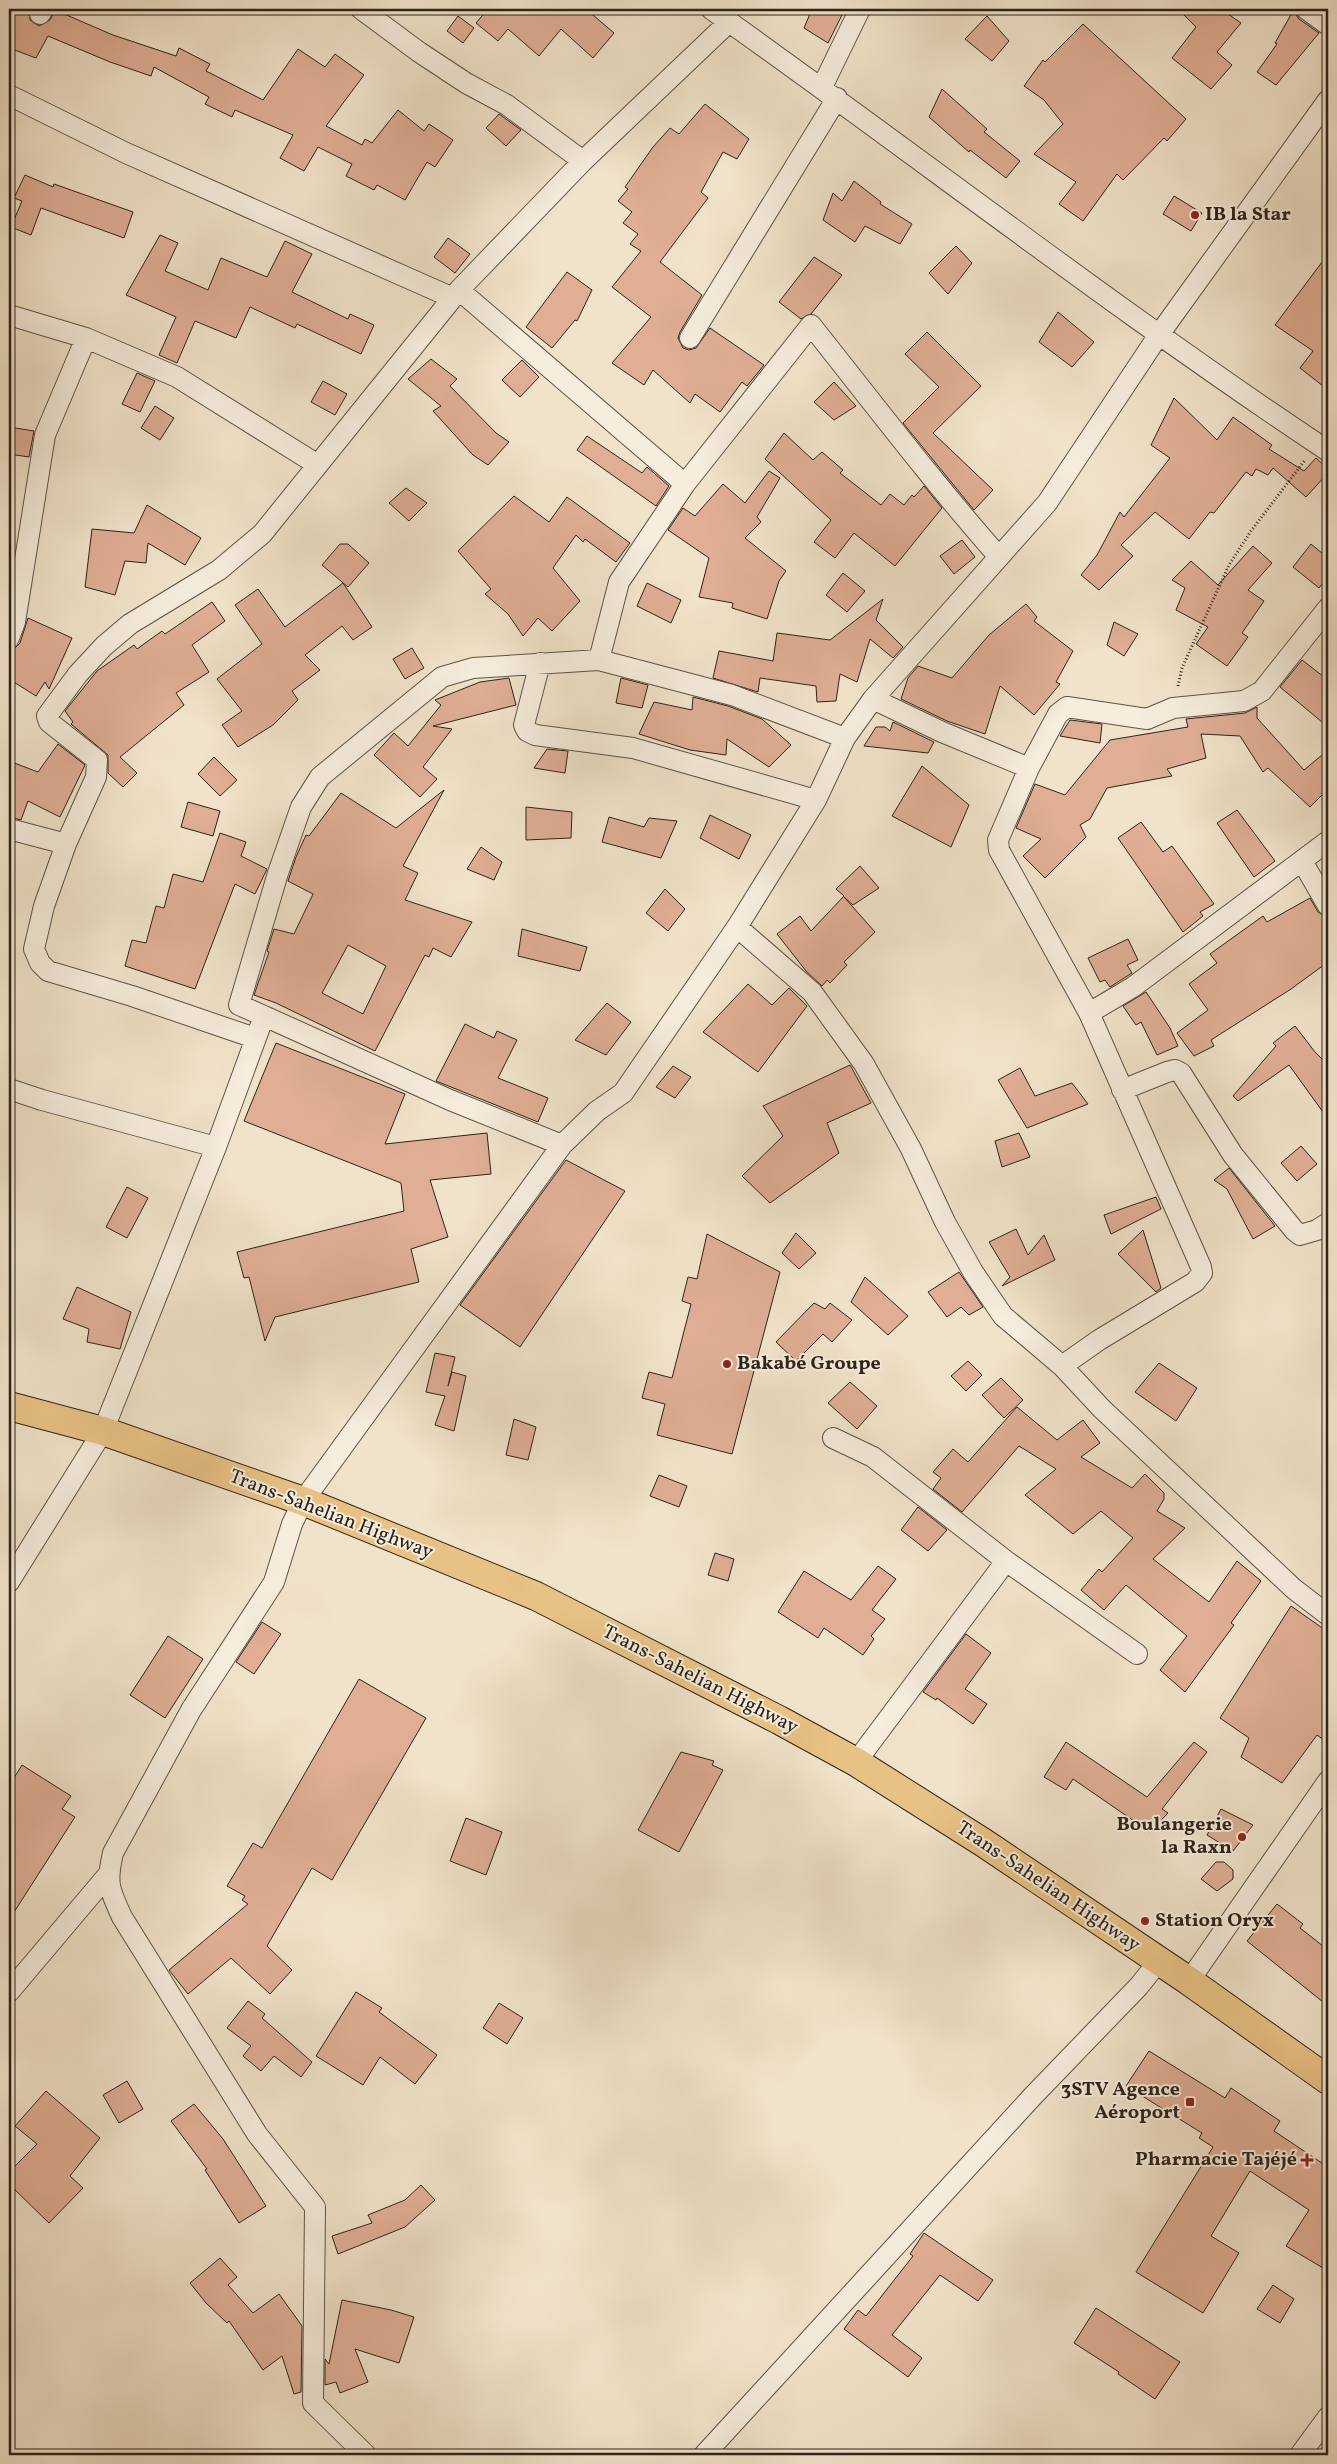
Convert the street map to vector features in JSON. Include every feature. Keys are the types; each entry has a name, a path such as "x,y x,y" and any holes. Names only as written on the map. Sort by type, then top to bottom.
{"highway":[{"name":"Trans-Sahelian Highway","path":"9,1406 103,1431 303,1501 536,1596 779,1720 856,1762 984,1843 1189,1981 1328,2080"}],"street":[{"path":"360,9 466,83 508,105 583,161"},
{"path":"711,9 829,92 1158,336 1323,447"},
{"path":"690,338 829,92 860,9"},
{"path":"1306,9 1328,25"},
{"path":"255,1038 123,993 48,971 40,963 34,949 44,906 66,844 96,777 97,760 49,722 48,714 78,674 104,646 130,624 219,570 262,534 456,294 583,161 729,22"},
{"path":"9,94 126,153 456,294 685,484"},
{"path":"9,1992 107,1876 113,1853 191,1710 274,1582 292,1524 303,1501 562,1145 591,1117 623,1094 737,927 816,800 844,738 873,699 1047,503 1158,336 1328,100"},
{"path":"9,316 86,338 177,377 318,465"},
{"path":"599,660 619,582 685,484 811,325 950,501 999,556"},
{"path":"9,638 15,622 45,435 86,338"},
{"path":"1062,1366 1099,1340 1195,1282 1202,1273 1089,1013 999,850 998,840 1029,768 1058,714 1067,707 1147,719 1173,708 1244,701 1253,698 1262,691 1328,608"},
{"path":"562,1145 450,1100 239,1005 278,873 301,807 320,777 442,676 472,668 599,660 732,695 844,738"},
{"path":"540,663 524,725 527,731 535,735 634,748 816,800"},
{"path":"873,699 942,732 1029,768"},
{"path":"9,829 66,844"},
{"path":"1089,1013 1133,987 1328,841"},
{"path":"1302,861 1328,906"},
{"path":"737,927 812,992 864,1064 911,1149 945,1222 1003,1316 1062,1366 1102,1409 1294,1588 1327,1612"},
{"path":"9,1582 103,1431 216,1147 264,1016"},
{"path":"1122,1090 1167,1072 1175,1070 1181,1073 1233,1155 1294,1230 1300,1235 1317,1230 1328,1223"},
{"path":"9,1089 42,1100 216,1147"},
{"path":"833,1438 873,1457 1006,1561 1137,1654"},
{"path":"856,1762 1006,1561"},
{"path":"1189,1981 1328,1781"},
{"path":"107,1876 113,1897 122,1916 257,2134 315,2207 313,2403 366,2455"},
{"path":"704,2455 1032,2097 1139,1986 1159,1961"},
{"path":"1300,2455 1328,2417"}],"path":[{"path":"1173,708 1182,668 1229,565 1251,530 1323,447"}],"building":[{"path":"9,9 30,9 30,20 39,26 50,20 55,10 113,35 176,56 179,48 210,64 206,71 263,100 298,49 325,67 335,54 364,75 326,126 362,145 365,139 372,143 398,110 424,131 429,124 453,140 435,167 427,162 405,200 377,185 374,190 346,176 352,164 318,147 304,171 280,158 293,135 235,110 232,117 205,104 209,97 154,67 151,76 110,62 48,36 36,58 9,48"},
{"path":"485,9 586,9 614,33 593,58 561,29 539,56 508,29 498,41 476,23 487,10"},
{"path":"812,9 845,9 828,43 804,28"},
{"path":"1178,9 1221,9 1241,23 1217,52 1232,65 1211,89 1172,58 1196,27"},
{"path":"1293,11 1299,19 1319,33 1276,85 1257,72 1277,44 1275,43"},
{"path":"458,16 474,28 463,43 447,31"},
{"path":"987,16 1009,41 992,61 965,39"},
{"path":"1083,24 1186,119 1167,141 1164,138 1123,180 1117,174 1083,221 1059,204 1076,182 1034,154 1063,124 1044,100 1024,86 1043,60 1045,62"},
{"path":"942,89 987,129 984,132 1020,161 1006,178 970,150 969,152 929,117"},
{"path":"705,104 749,139 737,159 723,152 701,192 708,198 660,262 702,295 680,332 678,338 683,348 689,350 696,348 710,328 764,365 747,386 742,382 720,412 695,394 690,403 653,370 644,385 612,363 651,317 612,287 641,251 630,244 638,234 623,223 632,212 618,201 628,189 625,187 653,147 670,128 679,134"},
{"path":"499,114 521,130 506,146 486,128"},
{"path":"25,175 53,187 54,184 133,212 124,238 41,208 31,235 11,227 22,201 14,198"},
{"path":"854,181 881,202 880,204 912,224 900,244 865,226 855,242 823,220 833,193 842,201"},
{"path":"1174,196 1202,213 1191,231 1163,214"},
{"path":"160,235 178,243 165,271 208,290 221,258 267,277 285,241 312,254 292,292 348,319 350,314 374,325 361,354 297,324 295,328 250,307 236,338 195,321 177,363 159,355 176,317 126,295"},
{"path":"448,238 470,254 455,273 434,257"},
{"path":"956,246 972,263 948,294 929,273"},
{"path":"1328,254 1328,390 1300,368 1313,351 1275,325"},
{"path":"814,257 842,275 811,314 801,319 779,302"},
{"path":"567,272 592,290 577,321 575,320 552,348 526,327"},
{"path":"1058,312 1094,342 1072,367 1039,342"},
{"path":"927,332 981,386 933,433 993,490 974,510 903,423 939,387 905,354"},
{"path":"431,359 457,379 450,386 496,433 509,442 488,465 473,455 433,411 441,406 408,379"},
{"path":"522,360 539,377 520,397 502,380"},
{"path":"137,373 155,381 140,412 122,404"},
{"path":"323,381 347,394 335,415 311,402"},
{"path":"834,382 856,406 834,420 814,402"},
{"path":"1174,398 1217,440 1233,417 1272,445 1269,449 1304,471 1316,458 1328,469 1328,473 1306,497 1273,468 1268,475 1256,469 1252,476 1246,472 1214,513 1210,512 1189,539 1155,512 1121,545 1133,556 1099,590 1081,575 1097,555 1120,512 1124,517 1170,458 1151,445"},
{"path":"155,406 174,418 160,440 141,428"},
{"path":"9,427 34,431 29,457 9,454"},
{"path":"784,433 813,460 822,452 843,470 840,473 881,505 890,494 904,505 912,495 914,497 924,486 942,508 895,566 854,533 835,558 814,542 831,520 765,459"},
{"path":"587,436 642,473 647,467 669,486 656,506 577,450"},
{"path":"769,471 780,478 757,517 761,522 745,538 786,571 779,581 767,619 732,608 733,603 699,597 709,558 668,530 683,508 695,516 723,484 745,503"},
{"path":"406,488 427,503 409,521 389,503"},
{"path":"514,496 549,522 567,497 630,543 616,562 585,539 583,542 576,535 553,568 580,601 552,631 538,618 523,636 508,614 485,594 491,589 458,551"},
{"path":"147,505 201,538 185,565 148,543 146,563 125,561 115,595 85,587 92,529 134,533"},
{"path":"962,540 975,557 954,574 940,556"},
{"path":"340,544 348,544 369,563 348,587 322,565"},
{"path":"1311,544 1328,558 1328,577 1319,588 1293,567"},
{"path":"1253,546 1272,563 1248,590 1264,601 1242,633 1248,637 1227,666 1196,644 1208,627 1176,610 1185,588 1172,580 1191,561 1218,585"},
{"path":"843,573 865,591 847,612 826,595"},
{"path":"343,583 372,627 353,640 342,626 305,655 320,670 292,691 298,700 273,725 238,747 222,725 242,711 217,679 262,644 235,605 258,589 285,627"},
{"path":"647,583 681,600 671,623 637,606"},
{"path":"883,599 876,620 903,647 893,658 870,639 857,682 840,674 836,701 817,702 816,686 760,678 758,692 713,678 719,651 773,661 777,633 830,640"},
{"path":"212,602 225,621 192,645 209,672 176,693 184,705 120,757 137,773 123,787 108,773 108,755 71,724 73,722 65,711 97,671 134,645 137,649 162,631 165,634"},
{"path":"1026,604 1037,617 1034,621 1073,651 1056,682 1060,684 1034,715 1000,686 985,734 947,721 901,699 908,678 918,666 952,678 989,635"},
{"path":"28,618 72,638 49,689 45,682 36,696 9,679 9,650 20,643"},
{"path":"1114,622 1138,634 1124,656 1107,645"},
{"path":"412,648 424,668 405,679 393,659"},
{"path":"1302,660 1328,680 1328,727 1280,687"},
{"path":"509,678 516,705 433,726 452,729 423,767 437,779 420,797 374,755 394,733 408,746 441,705 435,700 480,682"},
{"path":"621,678 648,685 642,708 616,703"},
{"path":"693,697 728,706 762,719 791,745 769,767 727,739 726,755 690,750 639,734 654,702 692,710"},
{"path":"1257,707 1257,718 1304,770 1328,750 1328,789 1310,807 1268,768 1263,772 1240,736 1201,734 1206,758 1167,769 1172,776 1107,788 1090,819 1080,825 1086,837 1045,878 1023,856 1041,839 1016,828 1035,784 1065,795 1110,740 1188,727 1186,719 1245,713"},
{"path":"1070,720 1102,724 1100,743 1060,736"},
{"path":"893,722 934,742 928,753 864,746 876,727 885,727 890,731"},
{"path":"58,744 85,765 60,817 28,801 21,820 9,817 9,761 38,772"},
{"path":"547,749 568,751 565,773 534,768"},
{"path":"214,757 237,780 220,796 198,774"},
{"path":"922,766 969,805 951,847 892,816"},
{"path":"444,790 403,866 418,873 405,900 472,922 451,957 433,948 429,957 425,955 375,1051 276,1003 254,995 269,952 267,951 274,929 294,934 313,894 288,881 296,857 306,835 309,836 341,793 396,828","holes":["348,945 386,966 363,1014 322,993"]},
{"path":"188,802 220,811 213,836 181,827"},
{"path":"526,807 572,812 571,838 526,840"},
{"path":"1237,810 1275,861 1254,877 1217,823"},
{"path":"710,815 751,835 739,859 700,838"},
{"path":"609,817 644,827 649,818 677,821 661,858 602,842"},
{"path":"1141,822 1163,852 1172,846 1214,904 1200,912 1203,916 1183,932 1118,838"},
{"path":"220,833 246,842 241,856 267,869 255,894 235,884 195,989 125,966 132,940 146,943 156,906 164,908 173,874 203,882"},
{"path":"481,847 502,862 494,880 467,869"},
{"path":"860,866 879,888 853,905 844,897 875,932 844,962 847,965 830,983 827,980 822,986 806,971 777,934 800,916 811,931 844,896 836,889"},
{"path":"665,889 685,909 668,931 646,913"},
{"path":"1310,898 1318,912 1328,918 1328,962 1291,989 1211,1040 1214,1046 1194,1056 1177,1033 1208,1010 1189,984 1217,963 1210,954 1263,916 1267,922"},
{"path":"522,929 587,947 580,971 518,956"},
{"path":"1128,939 1138,960 1127,965 1132,973 1110,987 1105,980 1100,982 1088,958"},
{"path":"748,984 772,1005 789,988 807,1006 758,1072 703,1032"},
{"path":"1146,992 1170,1028 1178,1046 1157,1055 1141,1022 1136,1025 1123,1006"},
{"path":"607,1003 631,1022 606,1055 575,1040"},
{"path":"465,1024 494,1038 497,1031 517,1040 498,1078 548,1098 538,1122 436,1081"},
{"path":"1295,1026 1315,1052 1328,1065 1328,1119 1289,1065 1238,1101 1233,1096 1276,1046 1273,1043"},
{"path":"276,1043 405,1094 385,1144 487,1133 491,1174 430,1180 448,1237 411,1249 419,1282 275,1317 265,1341 249,1277 244,1278 237,1252 404,1211 401,1183 244,1121"},
{"path":"850,1065 871,1103 827,1123 839,1153 770,1203 742,1176 783,1136 763,1106"},
{"path":"673,1066 691,1077 675,1098 656,1087"},
{"path":"1020,1068 1035,1096 1072,1083 1088,1104 1027,1128 998,1080"},
{"path":"1019,1133 1030,1157 1002,1167 995,1141"},
{"path":"1301,1146 1317,1164 1297,1181 1281,1163"},
{"path":"566,1160 625,1191 520,1347 460,1305"},
{"path":"1229,1168 1275,1226 1253,1239 1227,1189 1214,1180"},
{"path":"127,1187 148,1198 127,1238 106,1227"},
{"path":"1156,1197 1161,1209 1111,1234 1104,1215"},
{"path":"1016,1229 1028,1255 1044,1235 1055,1260 1002,1286 1010,1277 989,1242"},
{"path":"1143,1230 1161,1288 1156,1292 1118,1254"},
{"path":"796,1233 816,1253 799,1269 782,1253"},
{"path":"707,1234 780,1272 732,1454 657,1435 665,1404 642,1398 649,1372 672,1378 691,1304 682,1301 688,1277 697,1279"},
{"path":"959,1272 983,1307 969,1315 961,1307 947,1317 928,1292"},
{"path":"865,1277 908,1316 888,1335 851,1302"},
{"path":"77,1287 131,1312 120,1349 87,1342 89,1329 63,1319"},
{"path":"814,1303 825,1309 830,1303 852,1320 832,1342 823,1334 796,1361 776,1342"},
{"path":"435,1353 455,1357 448,1386 452,1372 466,1376 454,1431 435,1425 445,1396 426,1392"},
{"path":"968,1361 982,1375 966,1391 951,1376"},
{"path":"1159,1363 1197,1388 1176,1421 1135,1392"},
{"path":"1001,1378 1023,1400 1004,1418 982,1395"},
{"path":"850,1382 877,1406 857,1429 828,1403"},
{"path":"1017,1407 1057,1440 1083,1420 1100,1443 1081,1457 1132,1488 1145,1474 1164,1493 1164,1499 1157,1511 1185,1528 1153,1559 1209,1602 1237,1561 1261,1581 1231,1623 1234,1625 1185,1692 1160,1670 1187,1636 1126,1585 1104,1610 1081,1590 1099,1569 1102,1572 1133,1538 1101,1511 1073,1534 1025,1495 1056,1469 1019,1446 962,1512 933,1489 941,1478 933,1472 953,1449 968,1462"},
{"path":"514,1419 536,1427 528,1460 506,1455"},
{"path":"659,1475 687,1486 679,1507 650,1496"},
{"path":"918,1507 947,1530 928,1551 901,1530"},
{"path":"715,1553 734,1559 728,1581 708,1575"},
{"path":"878,1566 896,1579 872,1610 885,1619 871,1636 874,1639 863,1655 824,1628 818,1638 778,1612 804,1571 851,1600"},
{"path":"1291,1606 1328,1632 1328,1743 1317,1735 1282,1783 1241,1757 1249,1738 1220,1718"},
{"path":"262,1622 281,1634 254,1674 236,1662"},
{"path":"966,1634 991,1653 965,1689 987,1704 973,1724 937,1698 936,1700 923,1692"},
{"path":"168,1636 203,1659 165,1718 130,1695"},
{"path":"359,1679 426,1718 332,1880 312,1868 267,1946 292,1970 270,1994 231,1958 188,1994 169,1970 248,1904 242,1900 245,1896 227,1886 253,1843 262,1848"},
{"path":"1066,1742 1147,1797 1194,1742 1207,1752 1162,1809 1168,1813 1150,1832 1073,1779 1066,1790 1044,1777"},
{"path":"681,1752 714,1761 712,1765 723,1770 679,1852 638,1830"},
{"path":"22,1765 71,1796 62,1809 75,1817 9,1920 9,1786"},
{"path":"1221,1809 1253,1825 1233,1851 1207,1835"},
{"path":"466,1818 502,1832 486,1875 450,1861"},
{"path":"1216,1862 1224,1862 1233,1870 1233,1879 1217,1891 1201,1879"},
{"path":"1277,1904 1303,1924 1300,1928 1328,1950 1328,2006 1247,1941"},
{"path":"356,1992 382,2008 379,2012 437,2055 415,2084 380,2057 363,2085 316,2056"},
{"path":"248,2001 265,2014 262,2018 312,2062 301,2077 274,2056 261,2071 243,2056 251,2046 227,2028"},
{"path":"499,2003 523,2018 507,2044 483,2028"},
{"path":"1149,2051 1225,2098 1231,2088 1280,2121 1274,2131 1328,2167 1328,2271 1286,2246 1309,2210 1250,2171 1211,2236 1239,2253 1203,2313 1136,2272 1213,2147 1199,2138 1202,2133 1126,2086"},
{"path":"127,2081 143,2109 119,2123 103,2095"},
{"path":"46,2091 100,2138 70,2176 83,2188 49,2223 9,2184 9,2172 37,2144 15,2126"},
{"path":"194,2104 223,2139 266,2206 239,2223 205,2170 207,2169 171,2121"},
{"path":"421,2185 435,2200 405,2227 338,2254 332,2236 372,2223 368,2215 405,2200"},
{"path":"924,2233 993,2280 978,2301 940,2275 892,2335 922,2358 908,2377 844,2329 858,2310 866,2316 913,2256 910,2254"},
{"path":"220,2258 237,2277 228,2285 253,2313 279,2294 302,2326 301,2392 294,2394 282,2356 263,2370 229,2321 227,2323 206,2303 190,2283"},
{"path":"1273,2285 1294,2299 1280,2323 1257,2309"},
{"path":"342,2300 391,2310 414,2317 399,2363 355,2349 368,2382 340,2393 336,2382 325,2385 325,2359 329,2364"},
{"path":"1096,2308 1180,2362 1155,2399 1118,2374 1119,2372 1074,2343"}],"place":[{"name":"IB la Star","path":"1195,215"},
{"name":"Bakabé Groupe","path":"727,1364"},
{"name":"Boulangerie la Raxn","path":"1242,1837"},
{"name":"Station Oryx","path":"1145,1921"},
{"name":"3STV Agence Aéroport","path":"1190,2102"},
{"name":"Pharmacie Tajéjé","path":"1307,2160"}]}
